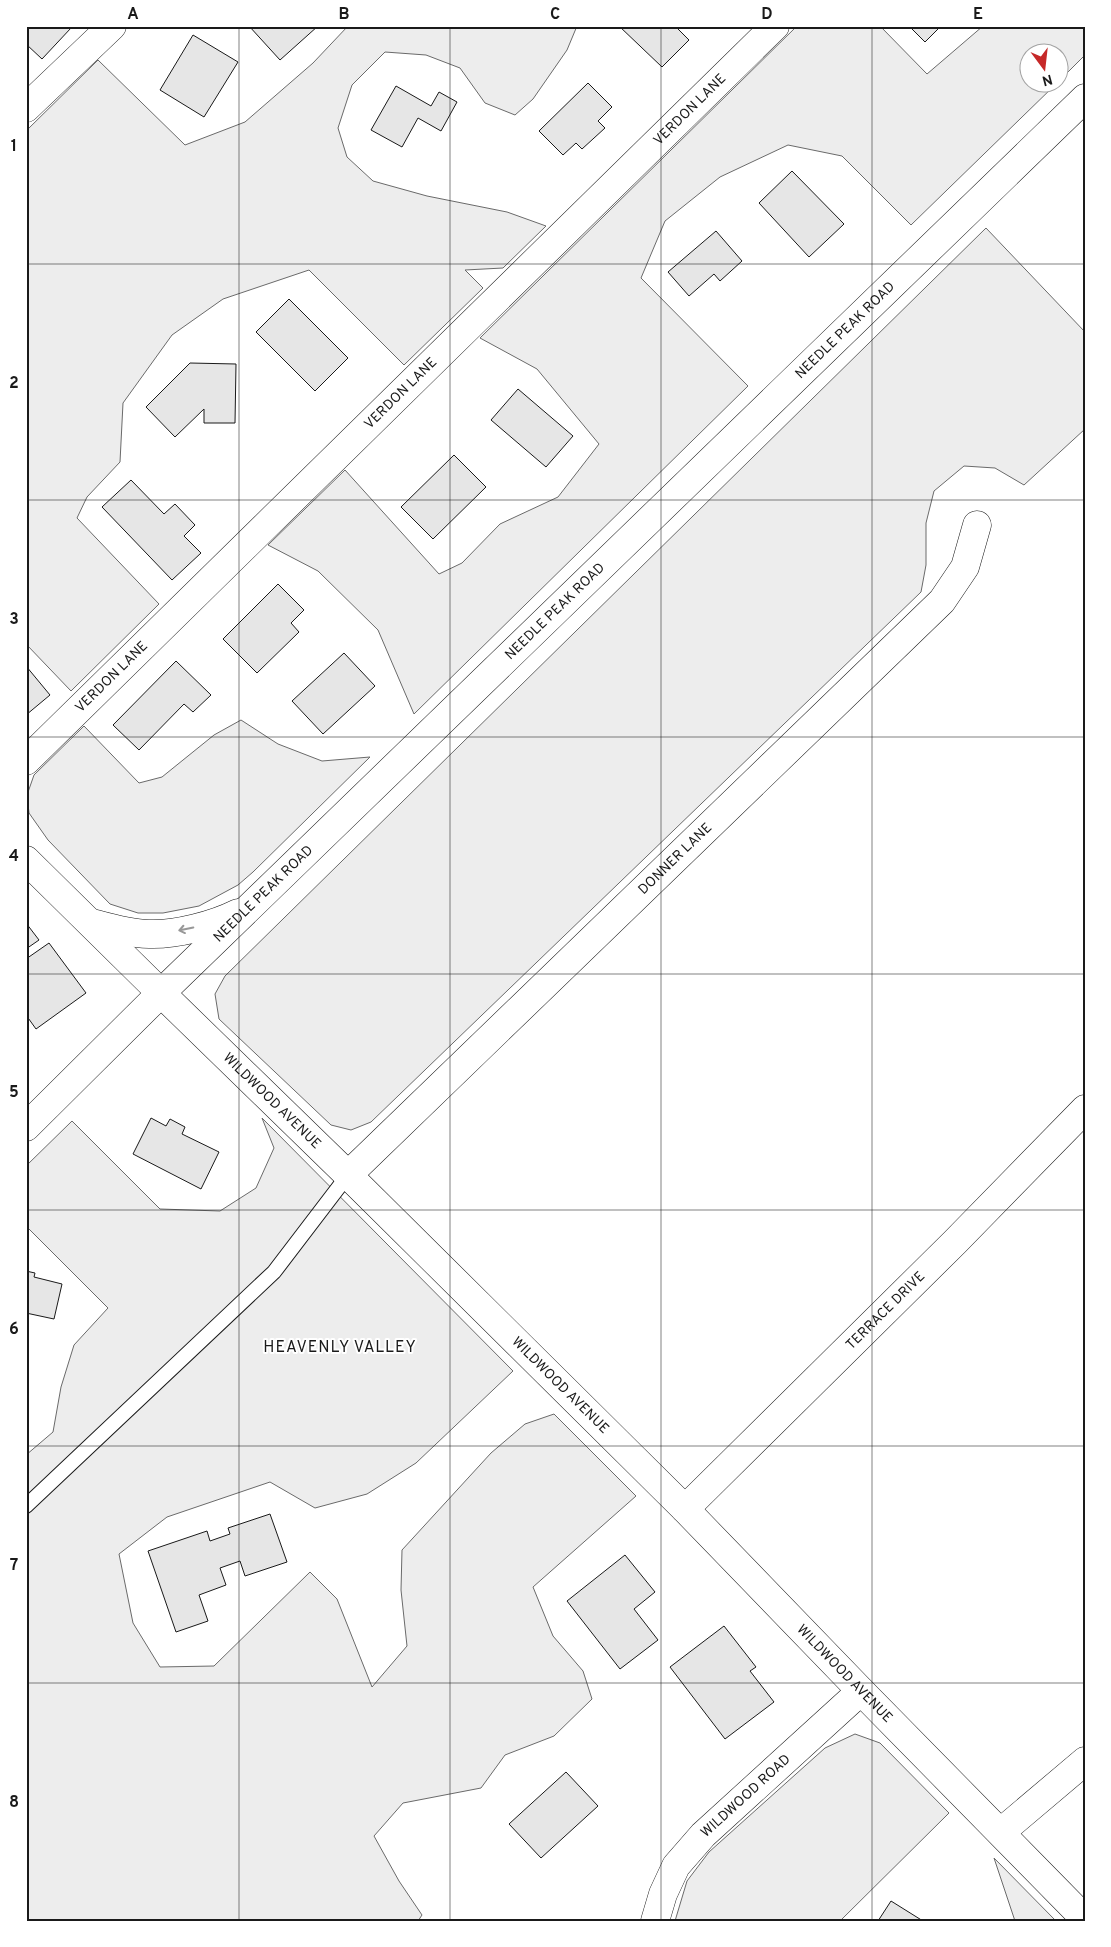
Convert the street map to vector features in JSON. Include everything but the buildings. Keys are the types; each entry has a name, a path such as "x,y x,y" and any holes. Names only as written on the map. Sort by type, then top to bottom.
{"street":[{"path":"26,108 112,26"},
{"name":"VERDON LANE","path":"26,762 775,26"},
{"name":"NEEDLE PEAK ROAD","path":"26,1128 248,908 1085,98"},
{"name":"DONNER LANE","path":"348,1175 942,601 965,567 977,525"},
{"name":"WILDWOOD AVENUE","path":"26,860 348,1175 685,1509 861,1692 1085,1919"},
{"path":"92,923 149,934 177,931 221,922 248,908"},
{"name":"TERRACE DRIVE","path":"685,1509 1085,1109"},
{"name":"WILDWOOD ROAD","path":"655,1921 663,1894 676,1866 703,1835 861,1692"},
{"path":"1001,1832 1085,1761"}],"lane":[{"path":"26,1506 274,1272 348,1175"}],"shaded area":[{"path":"348,26 577,26 567,50 533,99 515,115 485,103 460,68 426,55 385,52 352,85 338,128 347,157 373,181 427,196 507,212 546,226 503,268 465,270 483,288 404,365 309,270 223,299 172,335 123,403 120,462 87,497 77,518 159,604 71,691 26,644 26,131 98,60 185,145 245,122 313,63"},
{"path":"797,26 880,26 927,74 983,26 1085,26 1085,55 1068,72 1068,42 1018,42 1018,92 1048,92 911,225 842,156 788,145 720,177 665,221 641,278 748,386 414,714 378,630 318,571 268,545 345,470 439,574 462,563 500,524 558,497 599,444 537,369 480,338"},
{"path":"986,228 1085,332 1085,429 1024,485 995,468 964,466 934,491 926,523 926,565 921,592 371,1122 351,1130 331,1125 219,1019 215,994 225,976"},
{"path":"241,720 278,744 322,761 370,757 253,872 238,885 199,906 163,913 138,913 110,904 48,840 29,813 27,795 34,775 84,726 139,783 162,777 214,735"},
{"path":"262,1118 513,1371 416,1463 367,1494 315,1508 270,1482 167,1517 119,1554 133,1623 160,1667 214,1666 310,1572 337,1599 372,1687 407,1646 401,1590 402,1550 491,1453 525,1424 554,1414 636,1496 533,1587 553,1636 583,1671 592,1699 554,1736 505,1755 481,1788 403,1803 374,1836 399,1881 422,1915 418,1921 26,1921 26,1455 53,1432 61,1387 74,1345 108,1308 26,1226 26,1166 72,1121 160,1209 220,1211 256,1188 274,1148"},
{"path":"855,1734 880,1743 949,1813 840,1921 675,1921 687,1881 709,1852 825,1748"},
{"path":"994,1858 1056,1921 1015,1921"}],"district":[{"name":"HEAVENLY VALLEY","path":"340,1348"}]}
